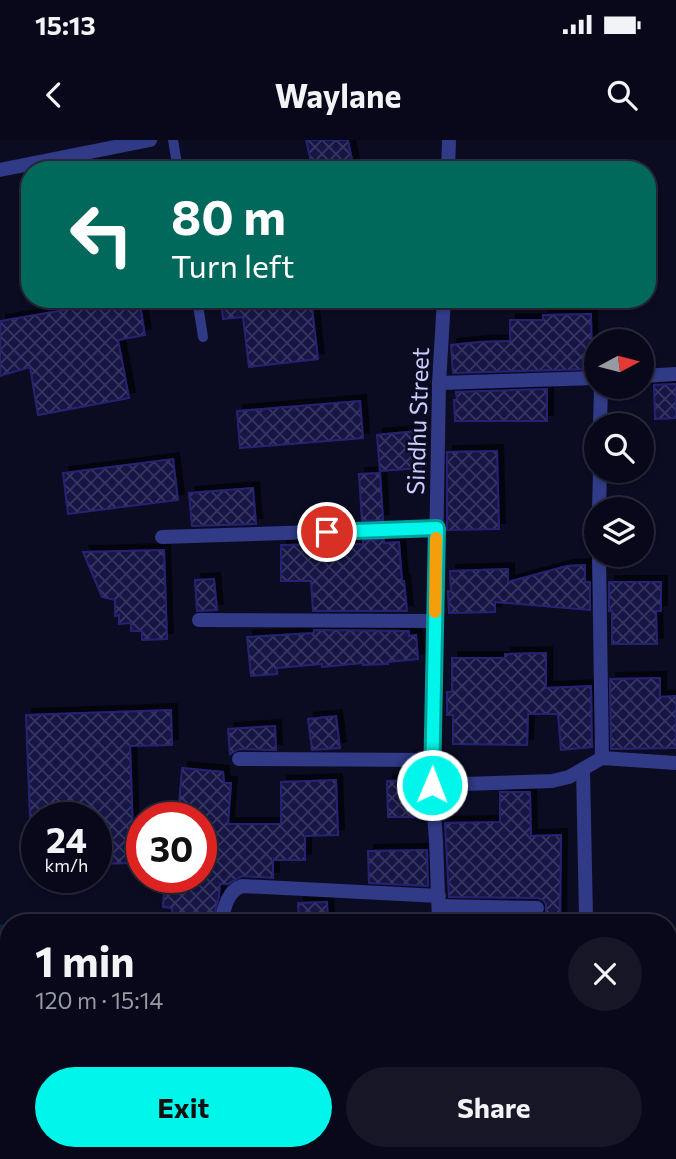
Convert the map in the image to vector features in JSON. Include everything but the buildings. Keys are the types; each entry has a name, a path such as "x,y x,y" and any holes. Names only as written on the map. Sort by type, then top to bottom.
{"street":[{"path":"45,161 150,140"},
{"path":"448,161 449,140"},
{"path":"0,170 21,166"},
{"name":"Sindhu Street","path":"439,914 432,760 439,383 443,308"},
{"path":"654,375 676,374"},
{"path":"439,383 584,378"},
{"path":"162,537 437,528"},
{"path":"599,567 602,758"},
{"path":"200,620 435,621"},
{"path":"432,785 552,781 569,777 602,758 676,763"},
{"path":"239,759 432,760"},
{"path":"583,769 586,914"},
{"path":"223,914 229,895 235,888 242,886 537,908"}],"lane":[{"path":"173,140 176,161"},
{"path":"198,308 203,338"}],"slow traffic":[{"path":"435,612 436,538"}],"route":[{"path":"327,532 437,528 432,785"}]}
